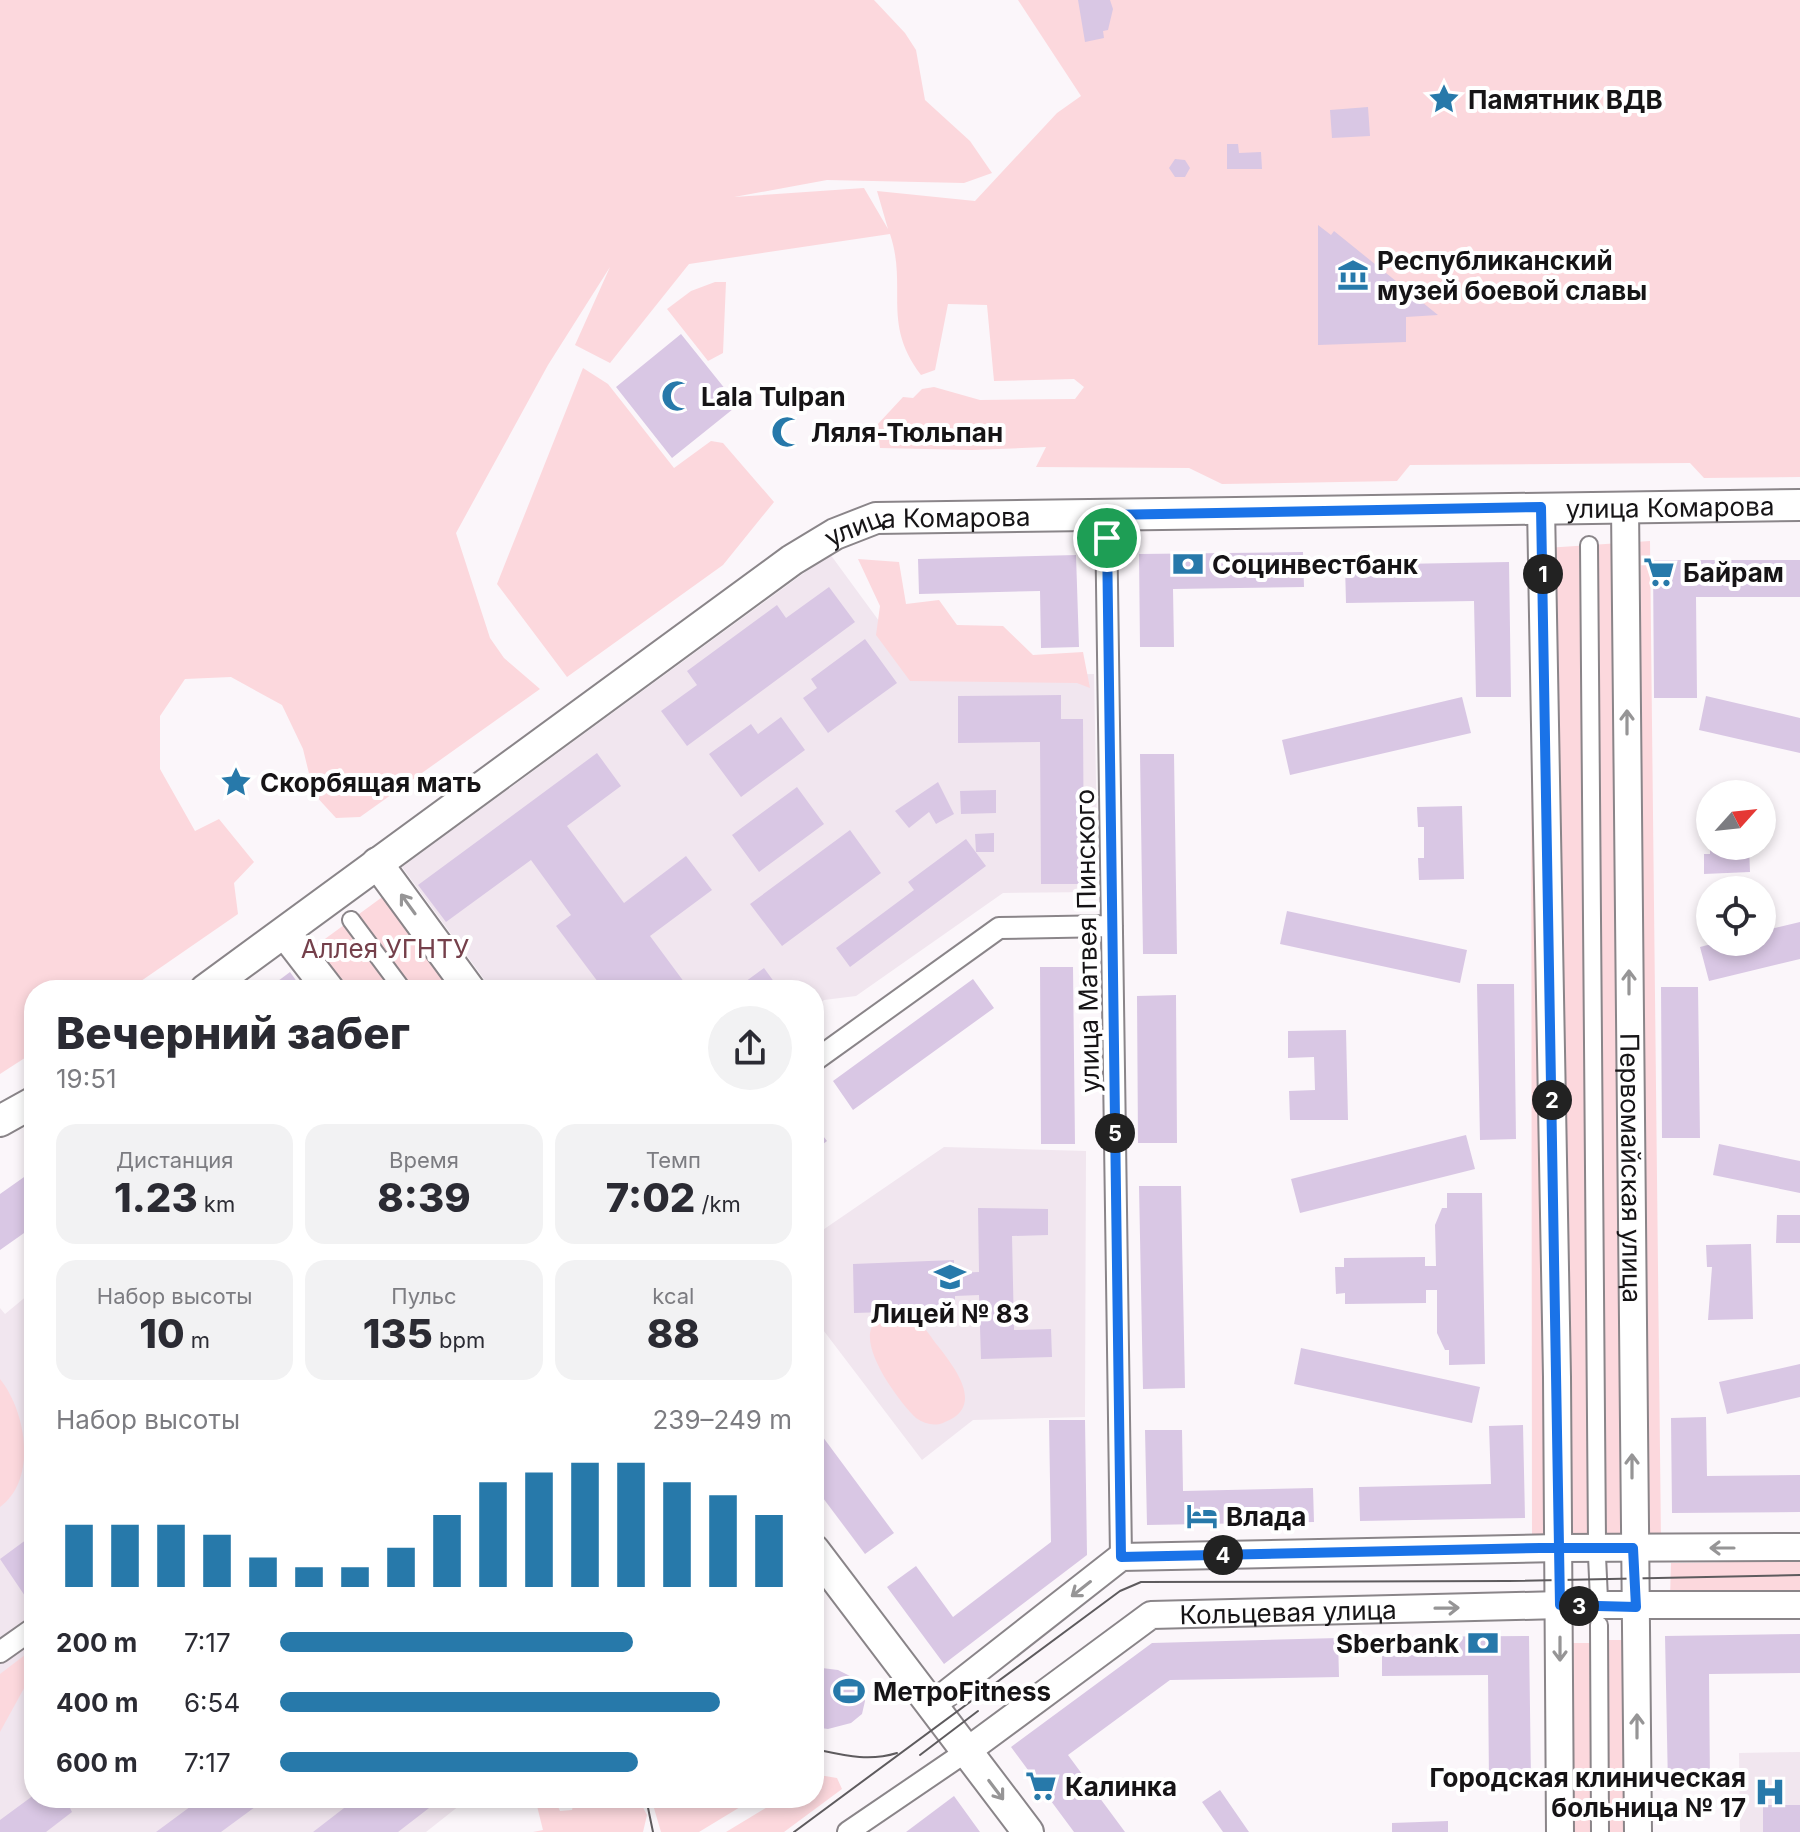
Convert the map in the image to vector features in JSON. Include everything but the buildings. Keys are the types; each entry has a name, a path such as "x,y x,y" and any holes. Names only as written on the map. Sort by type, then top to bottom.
{"main road":[{"name":"улица Комарова","path":"219,980 792,560 835,534 876,518 1800,505"},
{"path":"377,863 463,980"},
{"path":"285,933 321,980"},
{"path":"0,1121 24,1108"},
{"path":"824,1563 1028,1832"}],"street":[{"name":"Первомайская улица","path":"1625,506 1638,1832"},
{"path":"1541,507 1560,1605 1560,1832"},
{"name":"улица Матвея Пинского","path":"1106,515 1121,1557"},
{"path":"1589,545 1599,1599"},
{"path":"351,920 396,980"},
{"path":"824,1054 999,928 1112,926"},
{"path":"931,1706 1121,1557 1559,1548 1800,1547"},
{"name":"Кольцевая улица","path":"848,1832 967,1751 1151,1615 1560,1605 1800,1605"},
{"path":"1599,1625 1600,1832"},
{"path":"0,1652 24,1635"}],"shaded area":[{"path":"830,554 920,677 1094,674 1098,892 1003,893 856,996 824,1000 824,980 485,980 402,867"},
{"name":"Лицей № 83","path":"944,1147 1086,1151 1085,1417 973,1420 922,1460 824,1331 824,1229"},
{"path":"24,1298 24,1808 456,1808 426,1832 0,1832 0,1308 5,1314"},
{"name":"Городская клиническая больница № 17","path":"1800,1752 1800,1832 1740,1832 1739,1753"}],"green space":[{"path":"0,0 874,0 905,33 916,50 925,100 970,141 992,173 964,183 827,180 734,197 864,188 888,229 877,191 975,201 1057,113 1081,96 1018,0 1800,0 1800,477 1704,478 1690,463 1410,465 1397,481 1222,484 1189,468 1036,467 1046,447 972,450 880,448 877,425 903,397 913,398 922,389 934,387 980,400 1075,399 1084,387 1074,379 994,381 987,305 948,304 935,370 921,375 909,356 898,322 897,272 890,234 689,264 610,363 575,345 610,267 548,365 456,533 490,638 504,658 540,689 360,817 336,818 314,794 303,749 282,705 231,677 185,679 160,716 160,769 195,831 219,819 254,862 234,883 238,914 142,980 24,980 24,1058 0,1074"},
{"path":"715,282 726,282 723,353 708,361 667,309 691,291"},
{"path":"583,368 608,384 674,468 711,441 723,443 774,502 723,565 567,677 497,584"},
{"path":"1650,541 1661,1542 1532,1543 1531,549"},
{"path":"858,559 899,562 906,604 939,600 957,625 1003,626 1033,655 1083,652 1090,688 1077,683 910,681 876,635 880,606"},
{"name":"Аллея УГНТУ","path":"396,887 463,980 322,980 303,955"},
{"path":"907,1316 924,1328 952,1364 963,1386 963,1406 957,1415 941,1424 930,1424 916,1418 894,1392 874,1356 870,1339 873,1325 884,1317"},
{"path":"0,1379 9,1393 21,1426 24,1463 12,1495 0,1507"},
{"path":"1800,1561 1800,1597 1670,1598 1671,1563"},
{"path":"1607,1640 1626,1640 1627,1832 1608,1832"},
{"path":"1571,1643 1590,1643 1591,1832 1572,1832"},
{"path":"24,1656 24,1688 0,1732 0,1674"},
{"path":"824,1776 837,1778 842,1789 824,1802"},
{"path":"538,1808 559,1808 560,1811 572,1808 643,1808 647,1815 643,1832 533,1832 543,1830"},
{"path":"654,1808 739,1808 699,1832 661,1832"},
{"path":"766,1808 816,1808 784,1832 726,1832"}],"tram line":[{"path":"794,1832 1120,1591 1141,1582 1508,1581 1800,1575"},
{"path":"920,1755 978,1711"},
{"path":"824,1751 866,1757 897,1753"},
{"path":"648,1808 653,1832"}],"place":[{"name":"Памятник ВДВ","path":"1444,99"},
{"name":"Республиканский музей боевой славы","path":"1353,275"},
{"name":"Lala Tulpan","path":"677,396"},
{"name":"Ляля-Тюльпан","path":"787,432"},
{"name":"Социнвестбанк","path":"1188,564"},
{"name":"Байрам","path":"1659,572"},
{"name":"Скорбящая мать","path":"236,782"},
{"name":"Лицей № 83","path":"950,1277"},
{"name":"Влада","path":"1202,1516"},
{"name":"Sberbank","path":"1483,1643"},
{"name":"МетроFitness","path":"849,1691"},
{"name":"Калинка","path":"1041,1786"},
{"name":"Городская клиническая больница № 17","path":"1770,1792"}],"route":[{"path":"1107,538 1106,515 1541,507 1557,1377 1559,1548 1559,1580 1560,1605 1636,1607 1633,1548 1559,1548 1540,1548 1121,1557 1107,538"}]}
